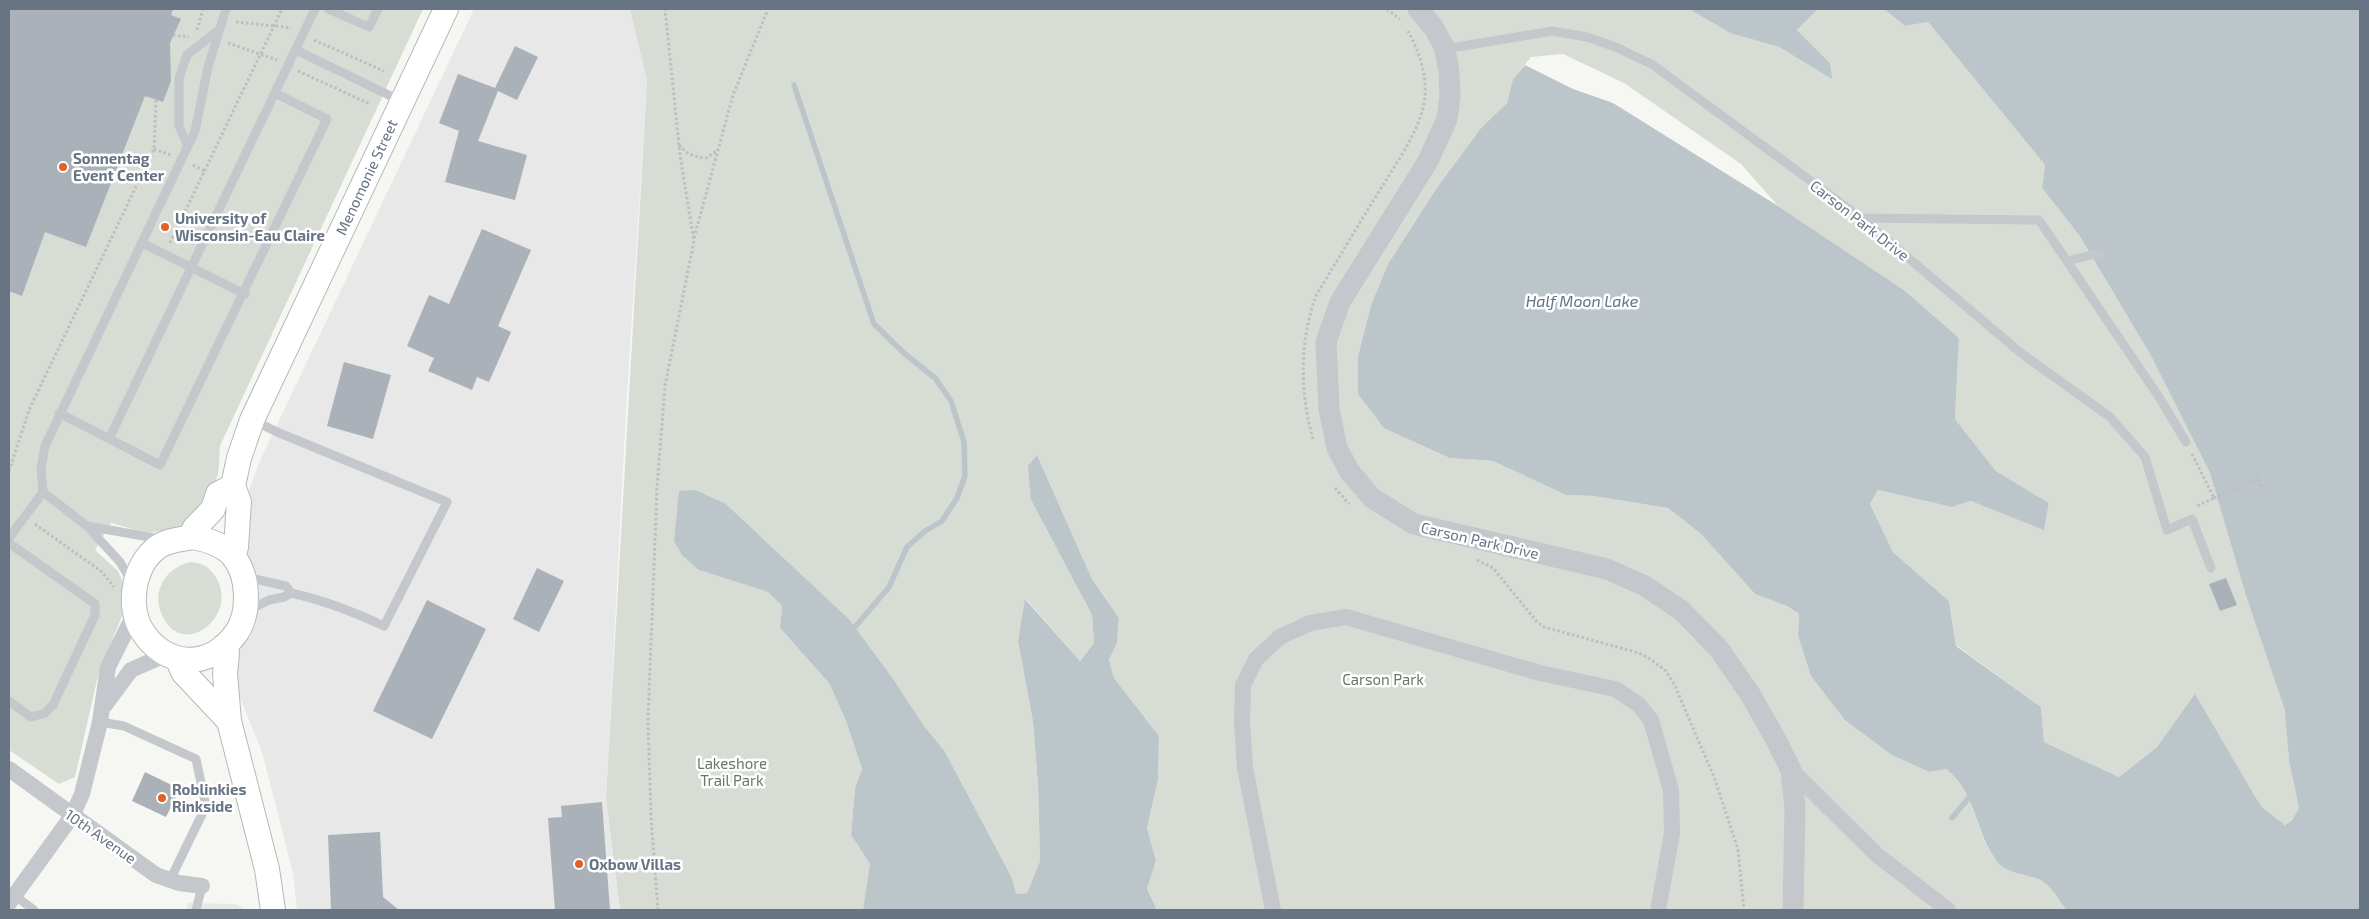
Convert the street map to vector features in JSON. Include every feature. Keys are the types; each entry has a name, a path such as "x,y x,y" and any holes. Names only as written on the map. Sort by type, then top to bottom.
{"main road":[{"name":"Menomonie Street","path":"238,566 236,547 239,502 233,486 239,458 252,420 446,9"},
{"path":"192,537 194,529 212,509 218,494 233,486"},
{"path":"192,537 213,542 238,566 246,594 245,613 237,631 224,646 209,656 192,660 172,657 150,644 134,615 133,595 125,584 162,544 192,537"},
{"path":"224,646 227,653 226,674 229,721 267,869 273,910"},
{"path":"172,657 183,672 229,721"}],"street":[{"name":"Carson Park Drive","path":"1410,15 1434,28 1445,49 1449,72 1450,97 1447,119 1428,161 1340,302 1326,342 1329,409 1338,448 1350,472 1372,498 1414,524 1607,569 1645,586 1682,611 1719,649 1750,694 1791,770 1795,807 1794,910"},
{"path":"11,899 72,816 82,794 102,715 108,667 134,615"},
{"path":"1273,910 1245,768 1242,723 1243,685 1256,659 1280,637 1310,623 1346,617 1540,673 1615,689 1638,704 1651,720 1671,790 1672,833 1658,910"},
{"path":"102,715 131,670 172,657"},
{"name":"10th Avenue","path":"9,769 156,875 170,880 202,886"},
{"path":"1791,770 1877,856 1942,908"}],"lane":[{"path":"9,538 43,492 41,469 45,446 195,131 208,67 226,9"},
{"path":"109,439 315,9"},
{"path":"328,9 369,27 378,9"},
{"path":"188,146 179,126 179,78 187,55 218,31"},
{"name":"Carson Park Drive","path":"1445,49 1552,31 1588,37 1618,48 1653,65 1861,218 2021,353 2110,418 2145,457 2167,530 2192,519"},
{"path":"296,50 401,101"},
{"path":"59,414 160,465 245,294 327,119 276,93"},
{"path":"1861,218 2039,220 2159,397 2186,442"},
{"path":"142,243 245,294"},
{"path":"2067,261 2100,253"},
{"path":"245,613 269,600 284,597 291,593 310,597 360,614 384,626 447,502 252,420"},
{"path":"43,492 87,526 120,562 129,577 125,584"},
{"path":"2192,519 2211,568"},
{"path":"87,526 155,538 162,544"},
{"path":"9,544 94,604 95,615 53,705 45,713 30,717 9,701"},
{"path":"238,566 286,586 291,593"},
{"path":"102,715 196,759 206,806 170,880"},
{"path":"196,910 202,886"},
{"path":"11,899 34,910"}],"path":[{"path":"173,35 194,38 203,9 213,11"},
{"path":"169,244 282,9"},
{"path":"665,9 678,144 694,241"},
{"path":"658,910 651,817 648,720 657,488 665,386 694,241 733,95 768,9"},
{"path":"1387,9 1410,15"},
{"path":"233,21 274,25 294,30"},
{"path":"1315,445 1304,408 1304,351 1307,319 1316,296 1406,148 1424,107 1425,77 1416,44 1408,30"},
{"path":"311,38 384,71"},
{"path":"226,42 280,61"},
{"path":"296,70 370,104"},
{"path":"9,471 29,410 154,149 156,100"},
{"path":"678,144 686,153 695,157 706,158 713,156 719,149"},
{"path":"154,149 174,156"},
{"path":"190,163 204,170"},
{"path":"2186,442 2214,498"},
{"path":"2255,470 2262,489"},
{"path":"2192,519 2188,510 2258,479"},
{"path":"1332,485 1353,507"},
{"path":"32,522 102,572 125,584"},
{"path":"1474,558 1493,568 1537,622 1544,627 1639,653 1666,671 1675,686 1714,778 1738,849 1744,910"}],"shaded area":[{"path":"474,9 630,9 647,81 626,409 606,798 620,910 297,910 293,873 262,752 235,685 235,658 253,626 246,564 244,504 259,463"},
{"path":"188,903 236,904 246,910 186,910"}],"green space":[{"name":"University of Wisconsin-Eau Claire","path":"9,9 423,9 220,446 217,477 207,501 184,524 164,531 142,531 111,523 95,550 118,571 123,582 125,608 98,676 75,777 59,784 9,750"},
{"name":"Carson Park","path":"630,9 1689,9 1730,33 1779,47 1831,78 1830,63 1797,30 1818,9 1884,9 1905,26 1928,22 2045,165 2042,188 2079,235 2150,354 2210,473 2246,596 2286,710 2289,761 2299,808 2292,820 2284,825 2264,809 2195,695 2157,747 2119,777 2044,742 2041,707 1956,645 1949,601 1893,552 1870,504 1878,490 1952,507 1971,501 2044,529 2049,503 1996,471 1955,419 1959,338 1904,290 1778,206 1741,164 1624,83 1563,54 1531,57 1513,79 1507,103 1481,128 1436,189 1388,264 1371,305 1358,355 1358,394 1450,458 1493,461 1566,495 1593,496 1668,508 1701,534 1755,594 1787,606 1799,614 1798,635 1930,772 1946,769 1956,779 1970,802 1984,840 1999,864 2003,868 2045,883 2054,892 2066,910 1157,910 1147,889 1156,861 1147,828 1158,780 1159,736 1114,678 1109,660 1117,643 1119,618 1092,579 1037,455 1031,500 1092,615 1094,643 1080,661 1026,599 1018,641 1033,722 1038,785 1040,861 1027,893 1015,894 1012,878 944,750 924,726 894,680 849,619 726,504 699,570 768,592 782,606 780,628 829,683 846,721 862,769 855,788 851,835 870,864 863,910 620,910 606,798 647,81"},
{"path":"190,562 203,565 213,573 221,588 221,603 216,616 207,627 196,633 183,634 171,629 162,615 158,597 163,582 168,575 174,569"}],"water":[{"path":"1689,9 1818,9 1797,30 1830,63 1832,79 1779,47 1730,33"},
{"name":"Half Moon Lake","path":"1884,9 2360,9 2360,910 2066,910 2054,892 2045,883 2003,868 1999,864 1985,840 1964,790 1946,769 1930,772 1892,755 1845,720 1811,676 1798,635 1799,614 1787,606 1755,594 1701,534 1668,508 1593,496 1566,495 1493,461 1450,458 1384,428 1358,394 1358,356 1371,305 1388,264 1436,189 1481,128 1507,103 1513,79 1525,65 1573,89 1613,103 1778,206 1904,290 1959,338 1955,419 1996,471 2049,503 2044,530 1971,501 1952,507 1878,490 1870,504 1893,552 1949,601 1956,646 2041,707 2044,742 2119,777 2157,747 2195,694 2264,809 2285,825 2292,820 2299,808 2289,761 2285,710 2246,596 2210,473 2150,354 2079,235 2042,188 2045,165 1928,22 1905,26"},
{"path":"1037,455 1092,579 1119,618 1117,643 1109,660 1114,678 1159,736 1158,780 1147,828 1156,861 1147,889 1157,910 863,910 870,864 851,835 855,788 862,769 846,721 829,683 780,628 782,606 768,592 699,570 682,555 674,541 679,491 695,490 726,504 849,619 894,680 924,726 944,750 1012,878 1016,894 1027,893 1040,861 1038,785 1033,722 1018,641 1025,599 1080,661 1094,643 1092,615 1031,500 1028,466"}],"building":[{"name":"Sonnentag Event Center","path":"9,9 173,9 171,15 181,19 170,43 171,81 163,102 145,96 86,247 45,232 22,296 9,291"},
{"path":"515,46 538,57 517,100 498,91 478,141 527,155 515,200 445,182 459,131 439,123 458,74 495,88"},
{"path":"482,229 531,250 498,326 511,332 489,382 477,377 472,390 428,371 434,358 407,346 429,295 449,304"},
{"path":"344,362 391,375 373,439 327,426"},
{"path":"537,568 564,581 539,632 513,619"},
{"path":"2226,578 2237,605 2220,611 2209,584"},
{"path":"427,600 486,629 432,739 373,711"},
{"path":"145,772 180,789 166,817 132,801"},
{"name":"Oxbow Villas","path":"602,802 610,910 555,910 548,818 562,817 561,806"},
{"path":"380,832 383,897 399,910 331,910 328,835"}],"waterway":[{"path":"794,85 874,324 905,354 935,378 951,401 964,442 965,476 957,498 942,521 925,531 907,547 889,587 855,627"},
{"path":"1952,818 1971,795"}],"place":[{"name":"Sonnentag Event Center","path":"63,167"},
{"name":"University of Wisconsin-Eau Claire","path":"165,227"},
{"name":"Roblinkies Rinkside","path":"162,798"},
{"name":"Oxbow Villas","path":"579,864"}],"park label":[{"name":"Lakeshore Trail Park","path":"732,772"}]}
